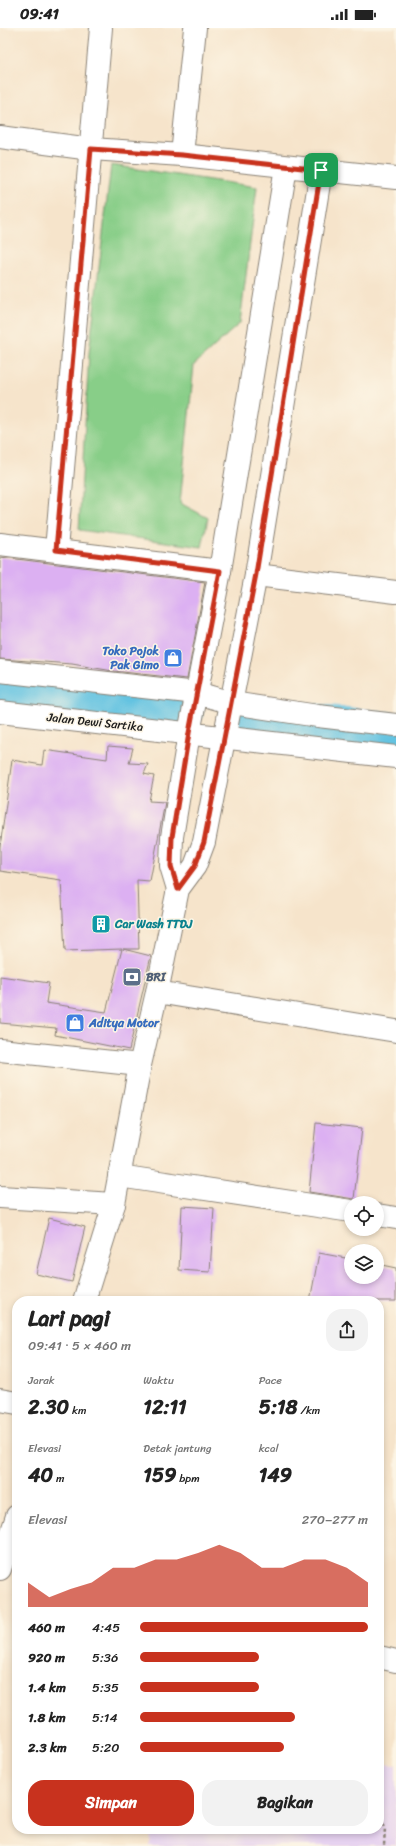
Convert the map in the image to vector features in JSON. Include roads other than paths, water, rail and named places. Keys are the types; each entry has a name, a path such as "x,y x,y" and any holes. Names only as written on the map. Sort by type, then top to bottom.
{"street":[{"path":"56,550 101,28"},
{"path":"182,155 195,28"},
{"path":"0,136 91,149 182,155 396,178"},
{"path":"178,889 171,866 172,837 189,733 198,693 220,571 286,166"},
{"path":"86,1296 114,1204 140,1065 157,992 178,889 195,866 204,842 256,574 321,170"},
{"path":"0,544 220,571"},
{"path":"256,574 396,592"},
{"path":"0,671 198,693 232,703 318,716 396,725"},
{"name":"Jalan Dewi Sartika","path":"0,714 189,733 396,757"},
{"path":"157,992 396,1031"},
{"path":"0,1050 140,1065"},
{"path":"120,1176 344,1210"},
{"path":"0,1197 114,1204"},
{"path":"384,1216 396,1218"},
{"path":"0,1400 12,1402"},
{"path":"12,1532 0,1571 12,1575"},
{"path":"384,1658 396,1661"}],"waterway":[{"path":"0,693 179,710"},
{"path":"243,720 396,737"}],"place":[{"name":"Toko Pojok Pak Gimo","path":"173,658"},
{"name":"Car Wash TTDJ","path":"101,924"},
{"name":"BRI","path":"132,977"},
{"name":"Aditya Motor","path":"75,1023"}]}
